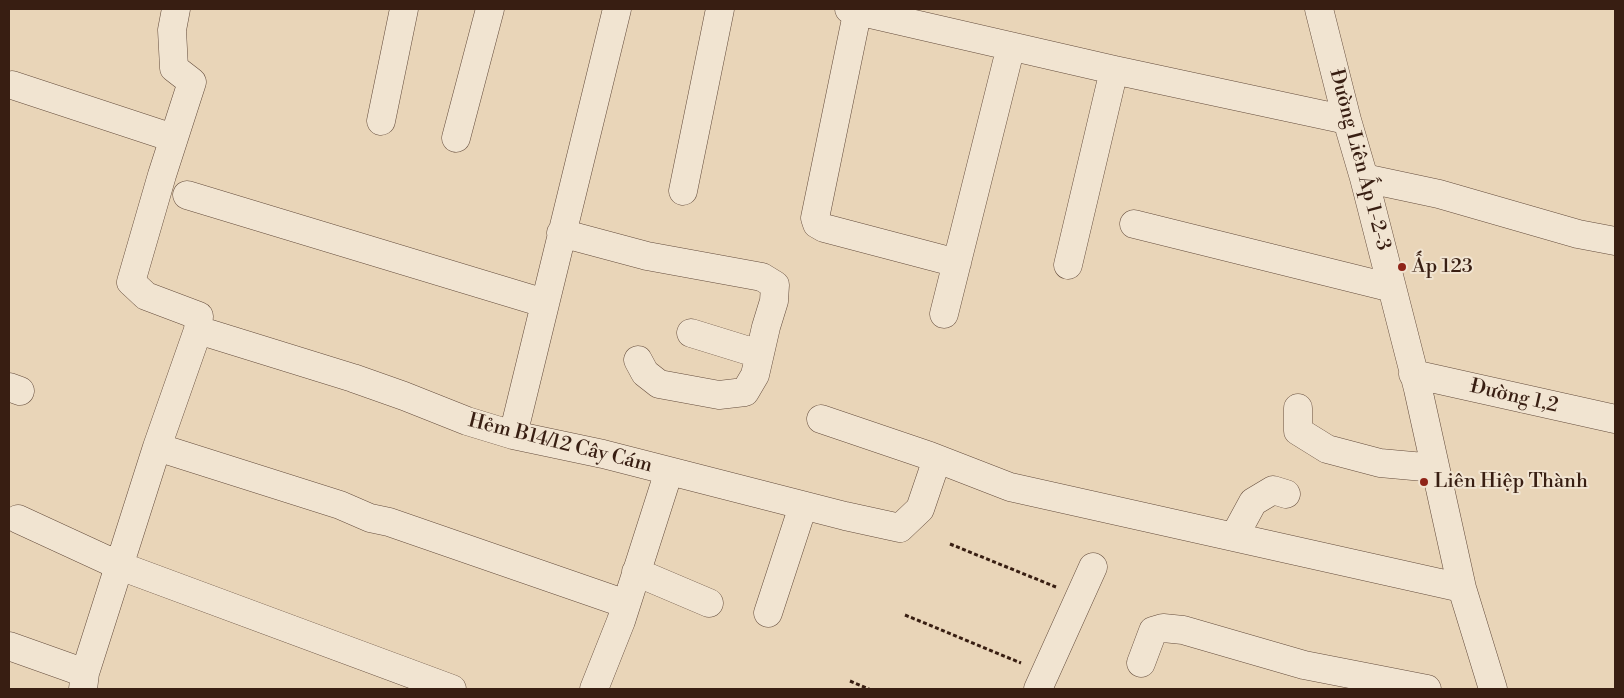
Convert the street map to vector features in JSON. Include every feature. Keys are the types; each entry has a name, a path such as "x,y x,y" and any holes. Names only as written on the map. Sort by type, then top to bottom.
{"street":[{"path":"9,646 86,685 157,447 198,330 199,316 146,296 131,282 173,138 192,82 174,68 172,30 176,9"},
{"path":"381,121 404,9"},
{"path":"456,138 490,9"},
{"path":"513,435 616,9"},
{"path":"683,191 720,9"},
{"path":"957,263 824,228 817,224 815,218 855,9 1114,70 1347,120"},
{"name":"Đường Liên Ấp 1-2-3","path":"1319,9 1414,374 1462,588 1493,689"},
{"path":"944,314 1011,46"},
{"path":"1068,265 1114,70"},
{"path":"12,85 173,138"},
{"path":"1364,178 1439,194 1578,234 1615,241"},
{"path":"187,195 544,303"},
{"path":"1134,224 1392,288"},
{"path":"561,233 647,256 762,277 775,285 774,301 755,375 744,392 719,395 659,384 645,373 638,360"},
{"name":"Hẻm B14/12 Cây Cám","path":"198,330 361,381 467,421 513,435 603,454 802,506 900,528 920,509 937,459"},
{"path":"691,334 759,354"},
{"name":"Đường 1,2","path":"1414,374 1615,419"},
{"path":"1298,408 1298,431 1327,449 1380,463 1435,468"},
{"path":"821,419 937,459 1010,487 1462,588"},
{"path":"157,447 340,505 370,518 389,522 626,604"},
{"path":"594,689 626,604 669,471"},
{"path":"1234,537 1252,502 1273,490 1286,494"},
{"path":"768,613 802,506"},
{"path":"18,519 120,566 452,689"},
{"path":"1042,681 1079,596 1094,567"},
{"path":"636,572 709,603"},
{"path":"1142,663 1153,631 1163,628 1183,630 1304,665 1427,689"}],"path":[{"path":"950,544 1079,596"},
{"path":"905,615 1042,681"},
{"path":"850,681 869,689"}],"place":[{"name":"Ấp 123","path":"1402,267"},
{"name":"Liên Hiệp Thành","path":"1424,482"}]}
